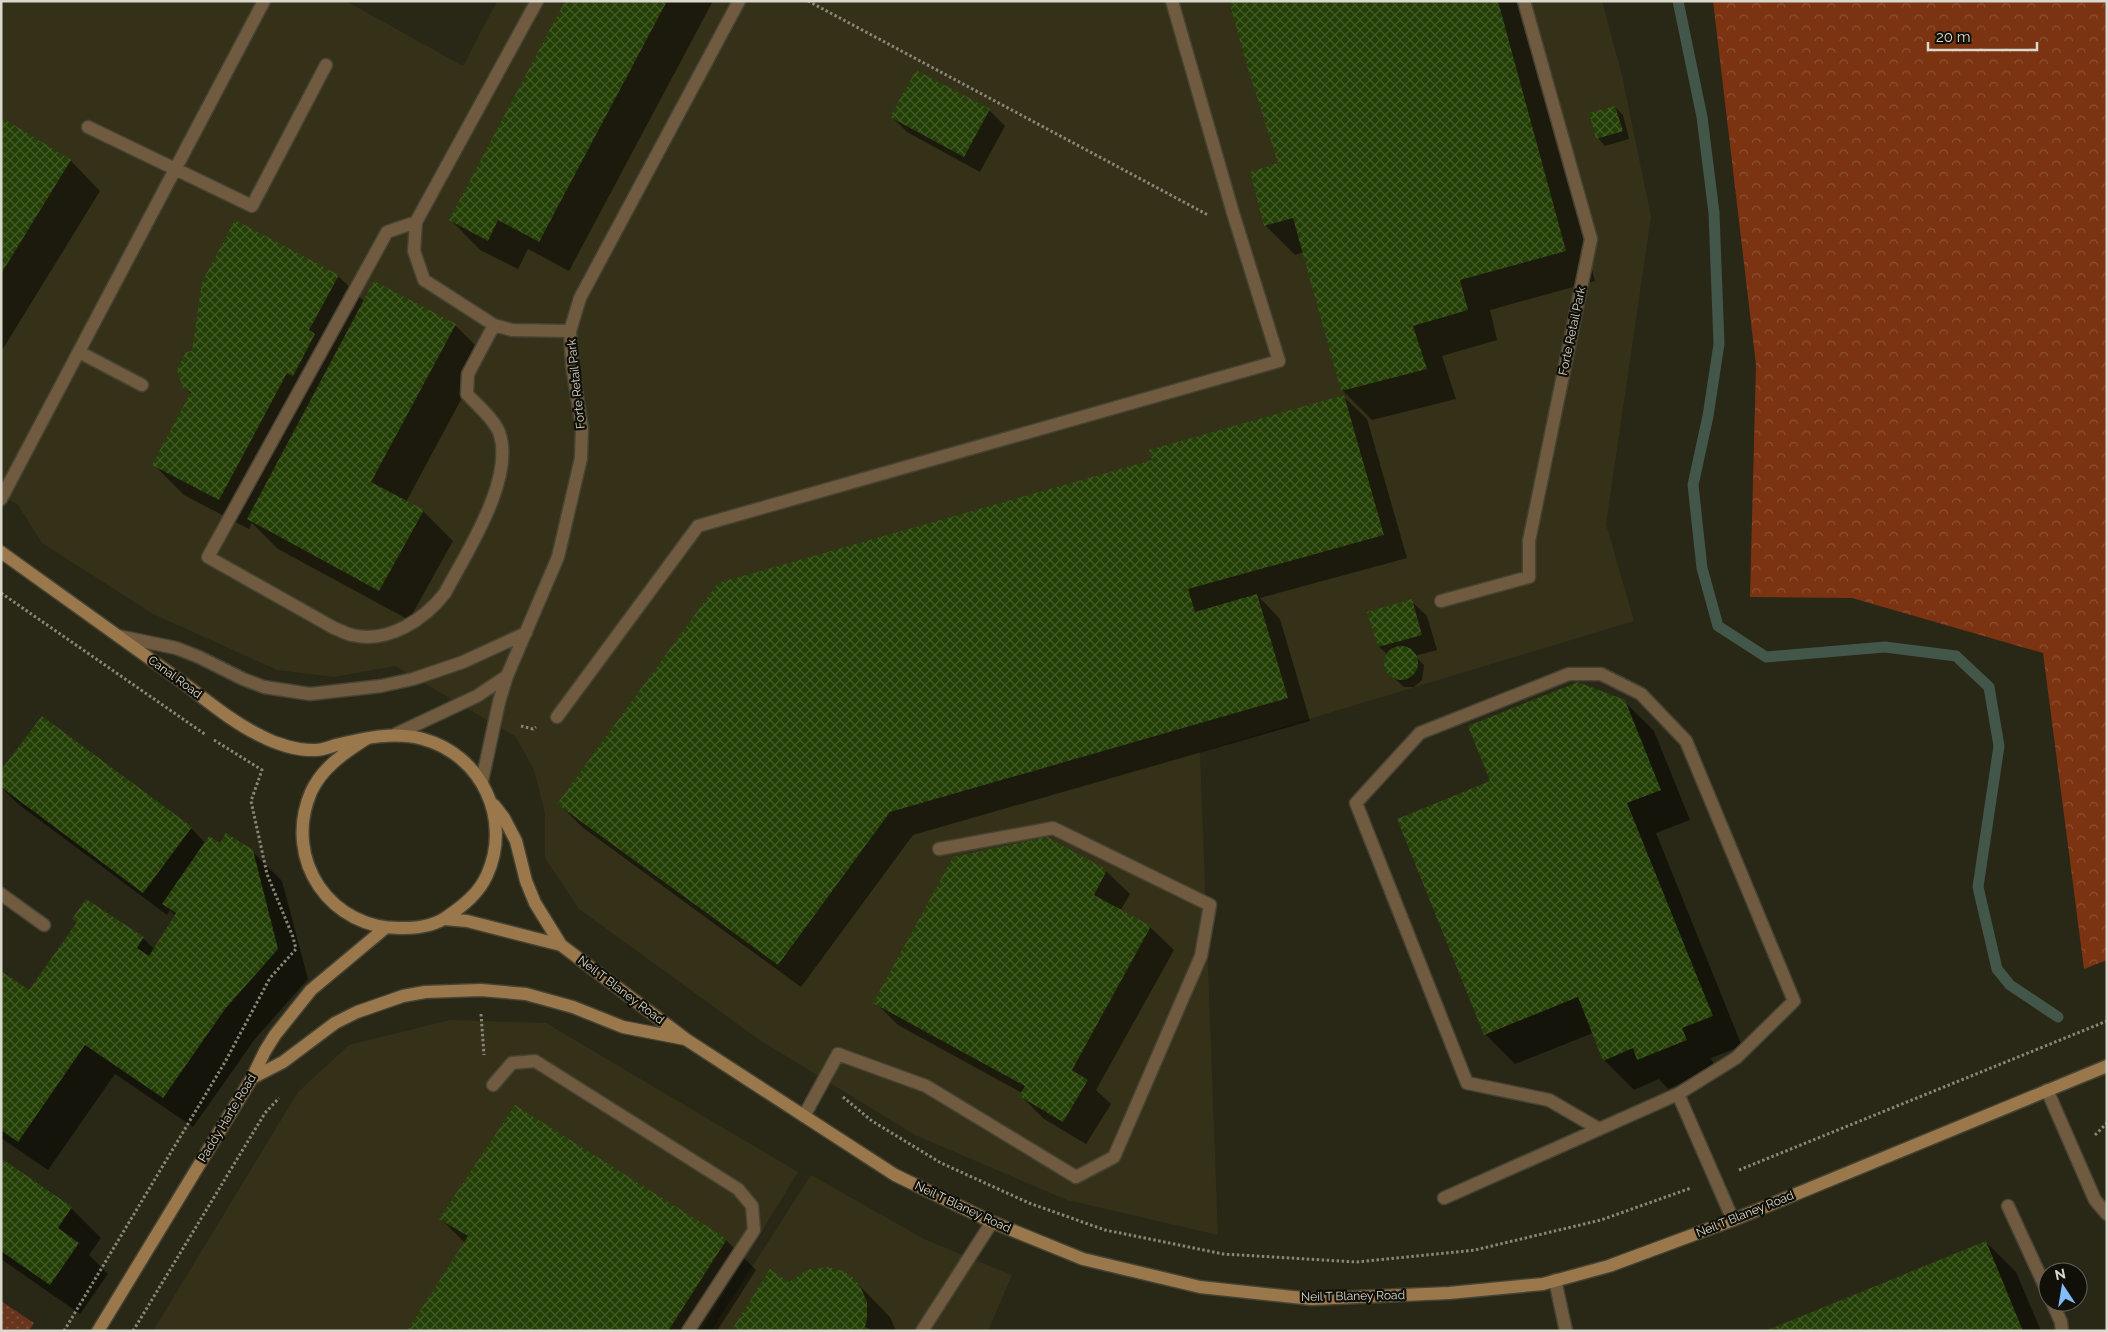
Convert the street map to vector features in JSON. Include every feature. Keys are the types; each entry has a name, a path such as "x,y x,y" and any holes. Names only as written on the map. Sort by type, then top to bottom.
{"main road":[{"name":"Canal Road","path":"1,552 232,720 262,737 288,746 317,751 396,734 424,739 450,750 467,763 482,781 492,803"},
{"path":"366,739 345,752 326,768 311,792 303,819 303,848 310,872 326,896 340,910 362,922 384,929 419,928 445,919 471,899 486,876 495,852 496,828 492,803"},
{"name":"Neil T Blaney Road","path":"492,803 504,818 516,842 530,891 540,912 561,945 687,1040 895,1175 992,1222 1083,1259 1200,1287 1312,1299 1449,1293 1543,1284 1609,1266 1733,1220 2107,1066"},
{"name":"Neil T Blaney Road","path":"445,919 467,921 561,945"},
{"name":"Paddy Harte Road","path":"98,1331 252,1078 275,1035 311,990 384,929"},
{"path":"252,1078 283,1062 335,1023 357,1012 402,996 433,991 481,990 526,994 573,1007 623,1027 687,1040"}],"street":[{"path":"1,499 264,1"},
{"path":"536,1 416,222 414,251 424,280 494,325 512,330 570,331"},
{"name":"Forte Retail Park","path":"482,781 507,676 558,557 581,458 582,428 572,365 570,331 580,298 740,1"},
{"path":"557,717 698,526 1278,361 1172,1"},
{"name":"Forte Retail Park","path":"1441,602 1529,577 1529,541 1591,238 1524,1"},
{"path":"88,127 252,206 326,65"},
{"path":"416,222 387,232 208,557 334,628 353,636 373,636 389,633 416,622 436,605 445,593 488,509 502,471 502,450 498,431 467,394 468,374 494,325"},
{"path":"79,352 142,385"},
{"path":"118,636 176,648 264,687 310,694 381,686 413,679 455,665 526,633"},
{"path":"1444,1198 1678,1094 1736,1058 1794,1001 1686,741 1641,694 1600,674 1569,674 1420,733 1356,803 1466,1083 1549,1100 1599,1128"},
{"path":"396,734 477,696 507,676"},
{"path":"804,1116 838,1054 926,1086 1076,1177 1114,1157 1201,956 1210,905 1052,828 939,849"},
{"path":"1,894 44,925"},
{"path":"493,1084 512,1063 535,1061 738,1189 743,1194 752,1206 754,1230 688,1331"},
{"path":"2048,1090 2095,1200 2107,1214"},
{"path":"1678,1094 1733,1220"},
{"path":"2008,1206 2038,1271"},
{"path":"922,1331 992,1222"},
{"path":"1555,1280 1566,1331"},
{"path":"2056,1312 2061,1322 2062,1331"}],"path":[{"path":"808,1 1207,215 1233,213"},
{"path":"1,593 220,745 262,770 251,801 267,874 293,937 296,949 270,978 225,1062 64,1331"},
{"path":"496,719 533,729 557,717"},
{"path":"481,1011 484,1059 493,1084"},
{"path":"133,1331 265,1113 279,1098"}],"shaded area":[{"path":"1,1 346,1 463,66 497,1 1602,1 1622,75 1651,217 1606,524 1634,621 1200,752 1218,1235 1067,1200 915,1135 761,1041 579,909 545,858 545,814 534,770 516,737 395,666 334,677 277,670 153,614 42,543 18,505 1,494"},
{"path":"450,1020 546,1023 798,1172 701,1331 153,1331 298,1092 349,1045"},
{"path":"811,1175 926,1240 1012,1275 988,1331 711,1331"},
{"path":"1,1301 34,1323 29,1331 1,1331"}],"green space":[{"path":"1713,1 2107,1 2107,960 2084,969 2043,653 1852,598 1750,597 1756,365"}],"building":[{"path":"565,1 667,1 539,242 498,220 488,241 449,220"},
{"path":"1229,1 1498,1 1566,251 1460,280 1468,310 1413,326 1427,369 1341,391 1293,218 1264,226 1250,172 1278,163 1248,69"},
{"path":"916,70 990,109 964,157 890,117"},
{"path":"1615,106 1623,131 1596,139 1589,113"},
{"path":"1,117 71,160 1,274"},
{"path":"235,220 339,275 309,330 315,334 293,376 287,373 219,500 152,465 191,392 183,388 177,370 186,352 192,351 202,282"},
{"path":"374,281 456,324 371,482 424,510 379,591 247,519"},
{"path":"1344,395 1384,535 1188,589 1195,612 1257,594 1288,698 890,812 778,965 557,804 718,583 1152,460 1149,450"},
{"path":"1412,599 1422,635 1378,647 1367,612"},
{"path":"1401,646 1413,651 1418,663 1413,675 1401,680 1389,675 1384,663 1389,651"},
{"path":"1578,682 1625,700 1661,790 1627,803 1713,1016 1682,1028 1687,1040 1637,1060 1633,1048 1603,1061 1578,997 1484,1035 1397,819 1490,781 1468,726"},
{"path":"42,716 192,827 143,893 1,787 1,770"},
{"path":"226,833 253,850 278,949 225,1009 163,1098 85,1045 18,1142 1,1130 1,971 29,990 77,922 72,919 86,899 144,937 137,948 149,956 176,913 162,904 209,836 220,843"},
{"path":"1047,837 1107,870 1094,895 1151,926 1072,1070 1088,1080 1063,1122 1019,1096 1025,1086 873,1003 953,857"},
{"path":"515,1105 727,1239 668,1331 407,1331 468,1236 439,1219"},
{"path":"1,1158 72,1207 58,1228 79,1243 50,1285 1,1251"},
{"path":"1986,1241 2023,1331 1765,1331"},
{"path":"829,1267 843,1271 855,1279 860,1286 867,1302 865,1327 873,1331 731,1331 770,1269 789,1282 806,1270"}],"waterway":[{"path":"1678,1 1702,117 1714,213 1719,344 1708,416 1693,485 1702,568 1718,626 1766,657 1885,647 1956,656 1989,687 1999,746 1978,887 1997,969 2010,985 2058,1017"}]}
